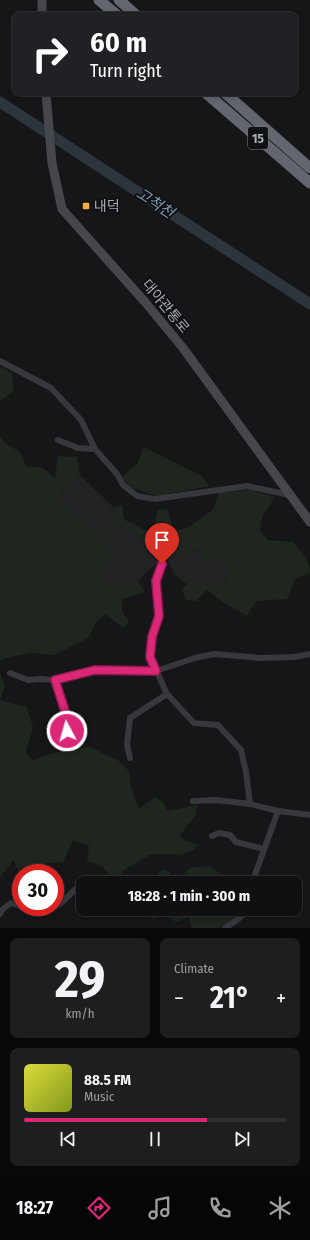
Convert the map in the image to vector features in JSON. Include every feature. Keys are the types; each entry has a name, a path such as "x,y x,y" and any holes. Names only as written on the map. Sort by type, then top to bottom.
{"highway":[{"path":"99,0 113,12"},
{"path":"119,0 133,12"},
{"name":"15","path":"209,96 310,183"},
{"name":"15","path":"228,96 310,168"}],"main road":[{"path":"42,0 42,12"},
{"name":"대야관통로","path":"46,96 51,156 62,209 145,302 183,348 310,522"}],"street":[{"path":"0,360 51,388 81,420 96,450 117,474 123,485 137,496 155,499 246,486 290,495"},
{"path":"58,440 78,448 96,450"},
{"path":"162,564 156,581 159,616 152,637 150,657 167,694 194,723 218,725 241,750 246,772 250,804"},
{"path":"10,673 28,680 55,680 95,670 156,671 195,658 214,654 261,658 294,657 310,654"},
{"path":"55,680 65,711 67,731"},
{"path":"130,758 127,745 130,718 167,694"},
{"path":"193,801 216,800 250,804 278,811 310,815"},
{"path":"254,876 278,811"},
{"path":"212,836 220,833 230,835 236,842 264,849"},
{"path":"64,900 76,889"},
{"path":"0,914 2,910 12,904"},
{"path":"225,928 242,916"}],"shaded area":[{"path":"0,367 12,373 14,391 0,401"},
{"path":"0,436 5,443 20,452 26,466 43,468 55,478 58,456 77,457 80,475 66,486 56,502 89,526 106,542 110,560 104,569 107,588 138,581 145,592 122,599 122,611 129,622 123,628 105,614 96,623 88,638 54,655 31,653 0,660"},
{"path":"144,447 202,476 209,486 157,496 129,487 122,477 137,464"},
{"path":"80,475 113,507 120,525 165,554 138,581 107,588 104,569 106,542 89,526 56,502 66,486"},
{"path":"250,490 275,497 263,515 260,530 268,540 293,542 306,560 310,573 295,579 287,599 256,601 247,616 226,604 207,590 196,601 186,600 182,590 190,582 228,583 226,562 206,560 199,550 165,554 120,525 113,507 122,505 124,519 152,534 158,510 167,508 174,531 189,527 213,510 219,492"},
{"path":"199,550 206,560 227,562 228,583 190,582 188,585 174,574 165,554"},
{"path":"0,673 5,686 0,700"},
{"path":"0,700 27,707 33,727 26,752 33,760 70,748 89,747 118,760 129,771 131,788 139,809 155,797 163,802 167,811 197,805 196,815 180,836 186,841 199,845 193,850 181,855 151,854 122,871 124,876 110,876 104,868 87,861 89,846 73,840 63,862 15,864 14,860 0,877"},
{"path":"208,866 224,876 182,876 190,868"},
{"path":"163,869 172,873 169,876 157,876"},
{"path":"150,916 160,916 153,919"},
{"path":"168,916 237,916 220,928 192,928 188,917 176,922"}],"waterway":[{"name":"고척천","path":"0,102 310,304"}],"place":[{"name":"내덕","path":"86,206"}],"route":[{"path":"67,731 65,711 55,680 95,670 156,671 150,657 152,637 159,616 156,581 162,564"}]}
